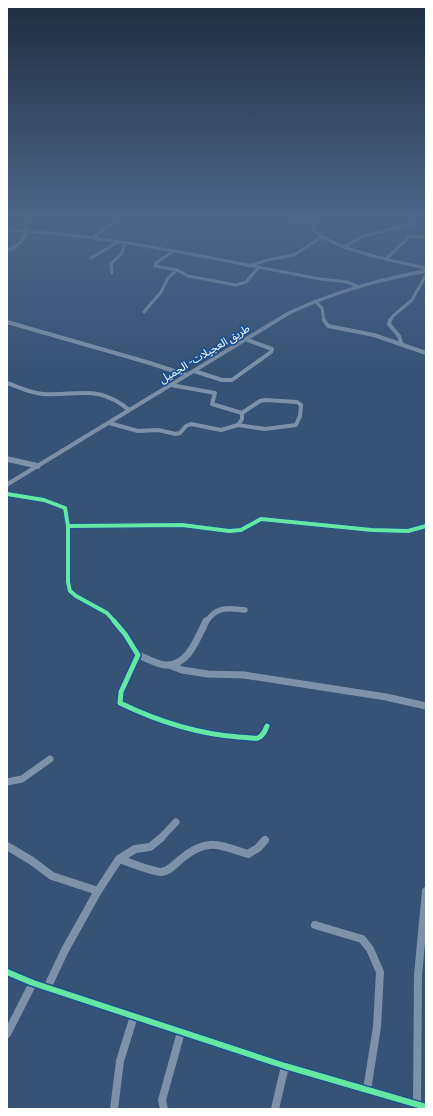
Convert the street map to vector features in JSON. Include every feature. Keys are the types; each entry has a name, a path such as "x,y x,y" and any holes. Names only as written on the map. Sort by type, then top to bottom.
{"main road":[{"name":"طريق العجيلات- الجميل","path":"7,485 284,316 315,301 355,286 426,271"},
{"path":"347,282 367,283"},
{"path":"339,283 345,290"}],"street":[{"path":"177,270 185,275 236,286 246,282 256,270"},
{"path":"144,312 162,292 168,278 177,270"},
{"path":"270,270 355,286"},
{"path":"401,343 389,322 394,314 410,303 426,275"},
{"path":"321,279 347,282 355,286"},
{"path":"315,301 322,308 324,322 328,326 374,335 401,343 426,353"},
{"path":"7,322 137,359 186,375"},
{"path":"194,371 222,380 232,380 271,352 272,349 270,348 245,339"},
{"path":"7,383 42,394 85,392 107,395 120,401 129,410"},
{"path":"171,385 214,393 212,404 242,413"},
{"path":"109,423 138,431 158,430 176,434 180,433 186,426 191,424 221,430 238,426 265,429 291,427 296,425 299,421 302,408 297,402 265,400 260,401 242,413"},
{"path":"238,426 242,419 242,413"},
{"path":"7,459 38,466"},
{"path":"7,494 60,505 65,508 68,526 68,582 70,591 76,596 108,613 125,634 138,654 182,670 208,674 244,675 386,697 426,706"},
{"path":"68,526 182,525 229,531 242,530 262,519 372,530 392,529 408,531 426,526"},
{"path":"169,665 177,663 187,655 197,642 206,620 211,614 231,607 245,610"},
{"path":"138,654 136,663 119,696 120,703 134,710 176,725 213,735 257,738 264,733 268,726"},
{"path":"7,782 22,779 50,759"},
{"path":"47,988 65,950 98,891 119,859 135,849 150,847 166,834 176,822"},
{"path":"119,859 160,872 170,869 182,858 199,847 215,844 248,854 258,848 265,840"},
{"path":"7,846 32,861 52,876 98,891"},
{"path":"7,972 47,988 285,1066 421,1106 418,975 426,891"},
{"path":"316,924 362,939 370,949 380,972 377,1027 367,1090"},
{"path":"7,1034 33,983"},
{"path":"114,1109 124,1044 134,1016"},
{"path":"164,1109 162,1100 181,1032"},
{"path":"274,1109 285,1066"}],"cycle path":[{"path":"7,494 44,500 65,508 68,526 68,582 70,591 76,596 107,613 125,634 138,655 121,692 120,703 134,710 176,725 213,735 257,738 264,733 267,726"},
{"path":"68,526 182,525 229,531 241,530 261,519 372,530 408,531 426,526"},
{"path":"7,972 33,983 285,1066 426,1107"}]}
